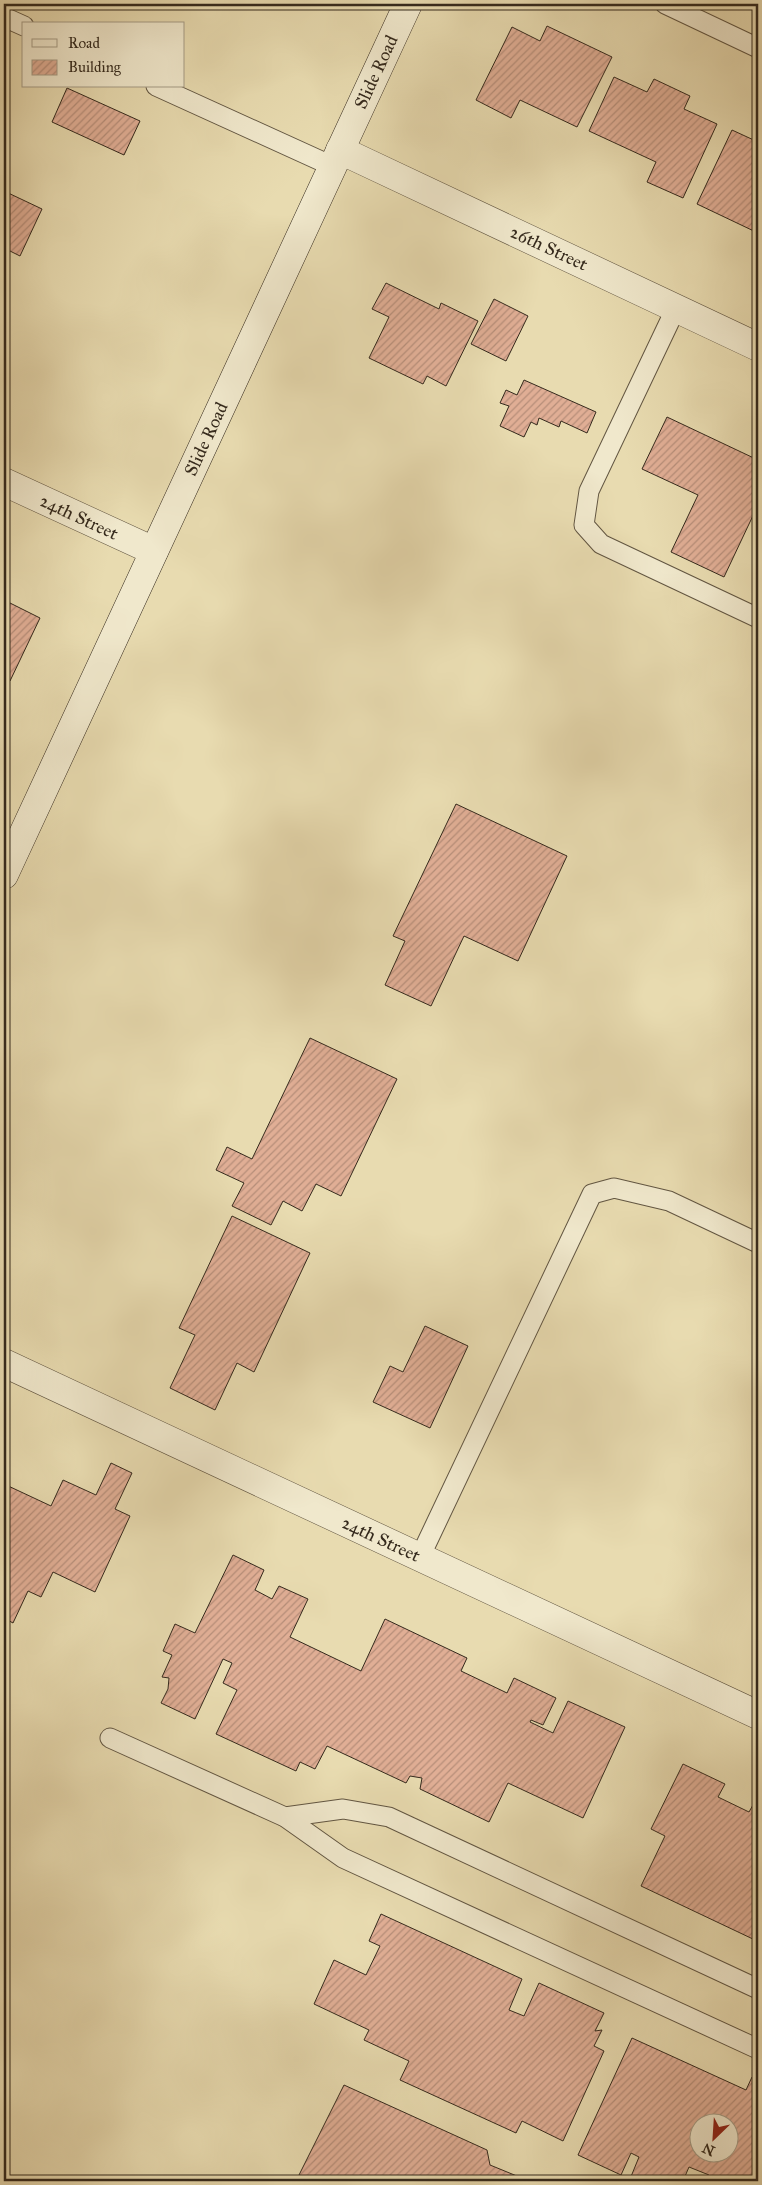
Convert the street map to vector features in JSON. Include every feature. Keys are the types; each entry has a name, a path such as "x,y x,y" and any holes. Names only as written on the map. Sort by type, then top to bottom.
{"street":[{"name":"Slide Road","path":"4,875 408,4"},
{"name":"26th Street","path":"336,158 758,346"},
{"name":"24th Street","path":"4,482 154,552"},
{"name":"24th Street","path":"4,1363 758,1715"}],"lane":[{"path":"665,4 758,48"},
{"path":"4,17 22,25"},
{"path":"161,88 336,158"},
{"path":"676,308 589,492 584,525 601,544 758,618"},
{"path":"420,1557 592,1194 614,1188 669,1201 758,1243"},
{"path":"110,1738 285,1817 343,1858 758,2049"},
{"path":"285,1817 344,1809 389,1817 758,1989"}],"building":[{"path":"547,26 612,57 577,127 520,100 511,118 476,100 512,27 540,41"},
{"path":"614,77 647,92 654,79 690,96 684,109 717,124 683,198 647,182 656,162 589,131"},
{"path":"67,88 140,121 124,155 52,122"},
{"path":"732,130 758,142 758,233 697,204"},
{"path":"4,191 42,209 20,256 4,248"},
{"path":"386,283 439,309 441,303 478,321 446,386 427,376 423,384 369,358 389,317 372,309"},
{"path":"494,299 528,316 506,361 471,344"},
{"path":"524,380 596,412 587,433 561,421 559,427 539,418 537,425 531,422 524,437 500,426 509,406 500,403 506,390 517,395"},
{"path":"667,417 758,460 758,505 724,577 671,552 698,495 642,469"},
{"path":"4,600 40,618 10,681 4,678"},
{"path":"456,804 567,856 518,961 464,936 431,1006 385,985 405,941 393,936"},
{"path":"310,1038 397,1079 341,1196 316,1184 302,1211 283,1201 271,1225 232,1206 244,1183 216,1170 227,1147 252,1159"},
{"path":"232,1216 310,1253 254,1372 237,1363 215,1410 170,1388 195,1335 179,1328"},
{"path":"425,1326 468,1346 430,1428 373,1402 390,1366 403,1372"},
{"path":"111,1463 132,1473 115,1509 130,1516 95,1592 53,1572 41,1597 28,1591 13,1623 4,1618 4,1484 51,1506 63,1480 96,1495"},
{"path":"233,1555 264,1570 255,1590 272,1599 279,1586 308,1599 290,1637 361,1671 385,1619 467,1658 461,1671 507,1693 514,1678 556,1698 543,1725 531,1720 530,1722 553,1733 568,1701 625,1727 583,1818 508,1783 489,1822 420,1789 422,1778 410,1776 406,1783 327,1746 315,1769 300,1762 296,1771 216,1734 237,1690 223,1683 232,1663 223,1659 195,1719 161,1703 168,1689 169,1678 162,1677 172,1655 163,1651 175,1624 195,1633"},
{"path":"683,1764 725,1784 718,1797 749,1812 758,1796 758,1933 755,1940 641,1886 665,1836 651,1829"},
{"path":"381,1914 522,1979 509,2010 524,2016 539,1983 604,2013 595,2031 602,2030 594,2046 604,2051 563,2141 522,2121 516,2133 400,2080 409,2061 364,2040 369,2030 314,2004 334,1960 366,1975 380,1946 369,1941"},
{"path":"632,2038 746,2090 752,2077 758,2080 758,2181 706,2181 709,2175 689,2167 683,2181 635,2181 630,2179 639,2157 631,2153 621,2175 578,2155"},
{"path":"344,2085 487,2150 490,2165 529,2181 296,2181"},
{"path":"546,2176 555,2181 543,2181"}]}
